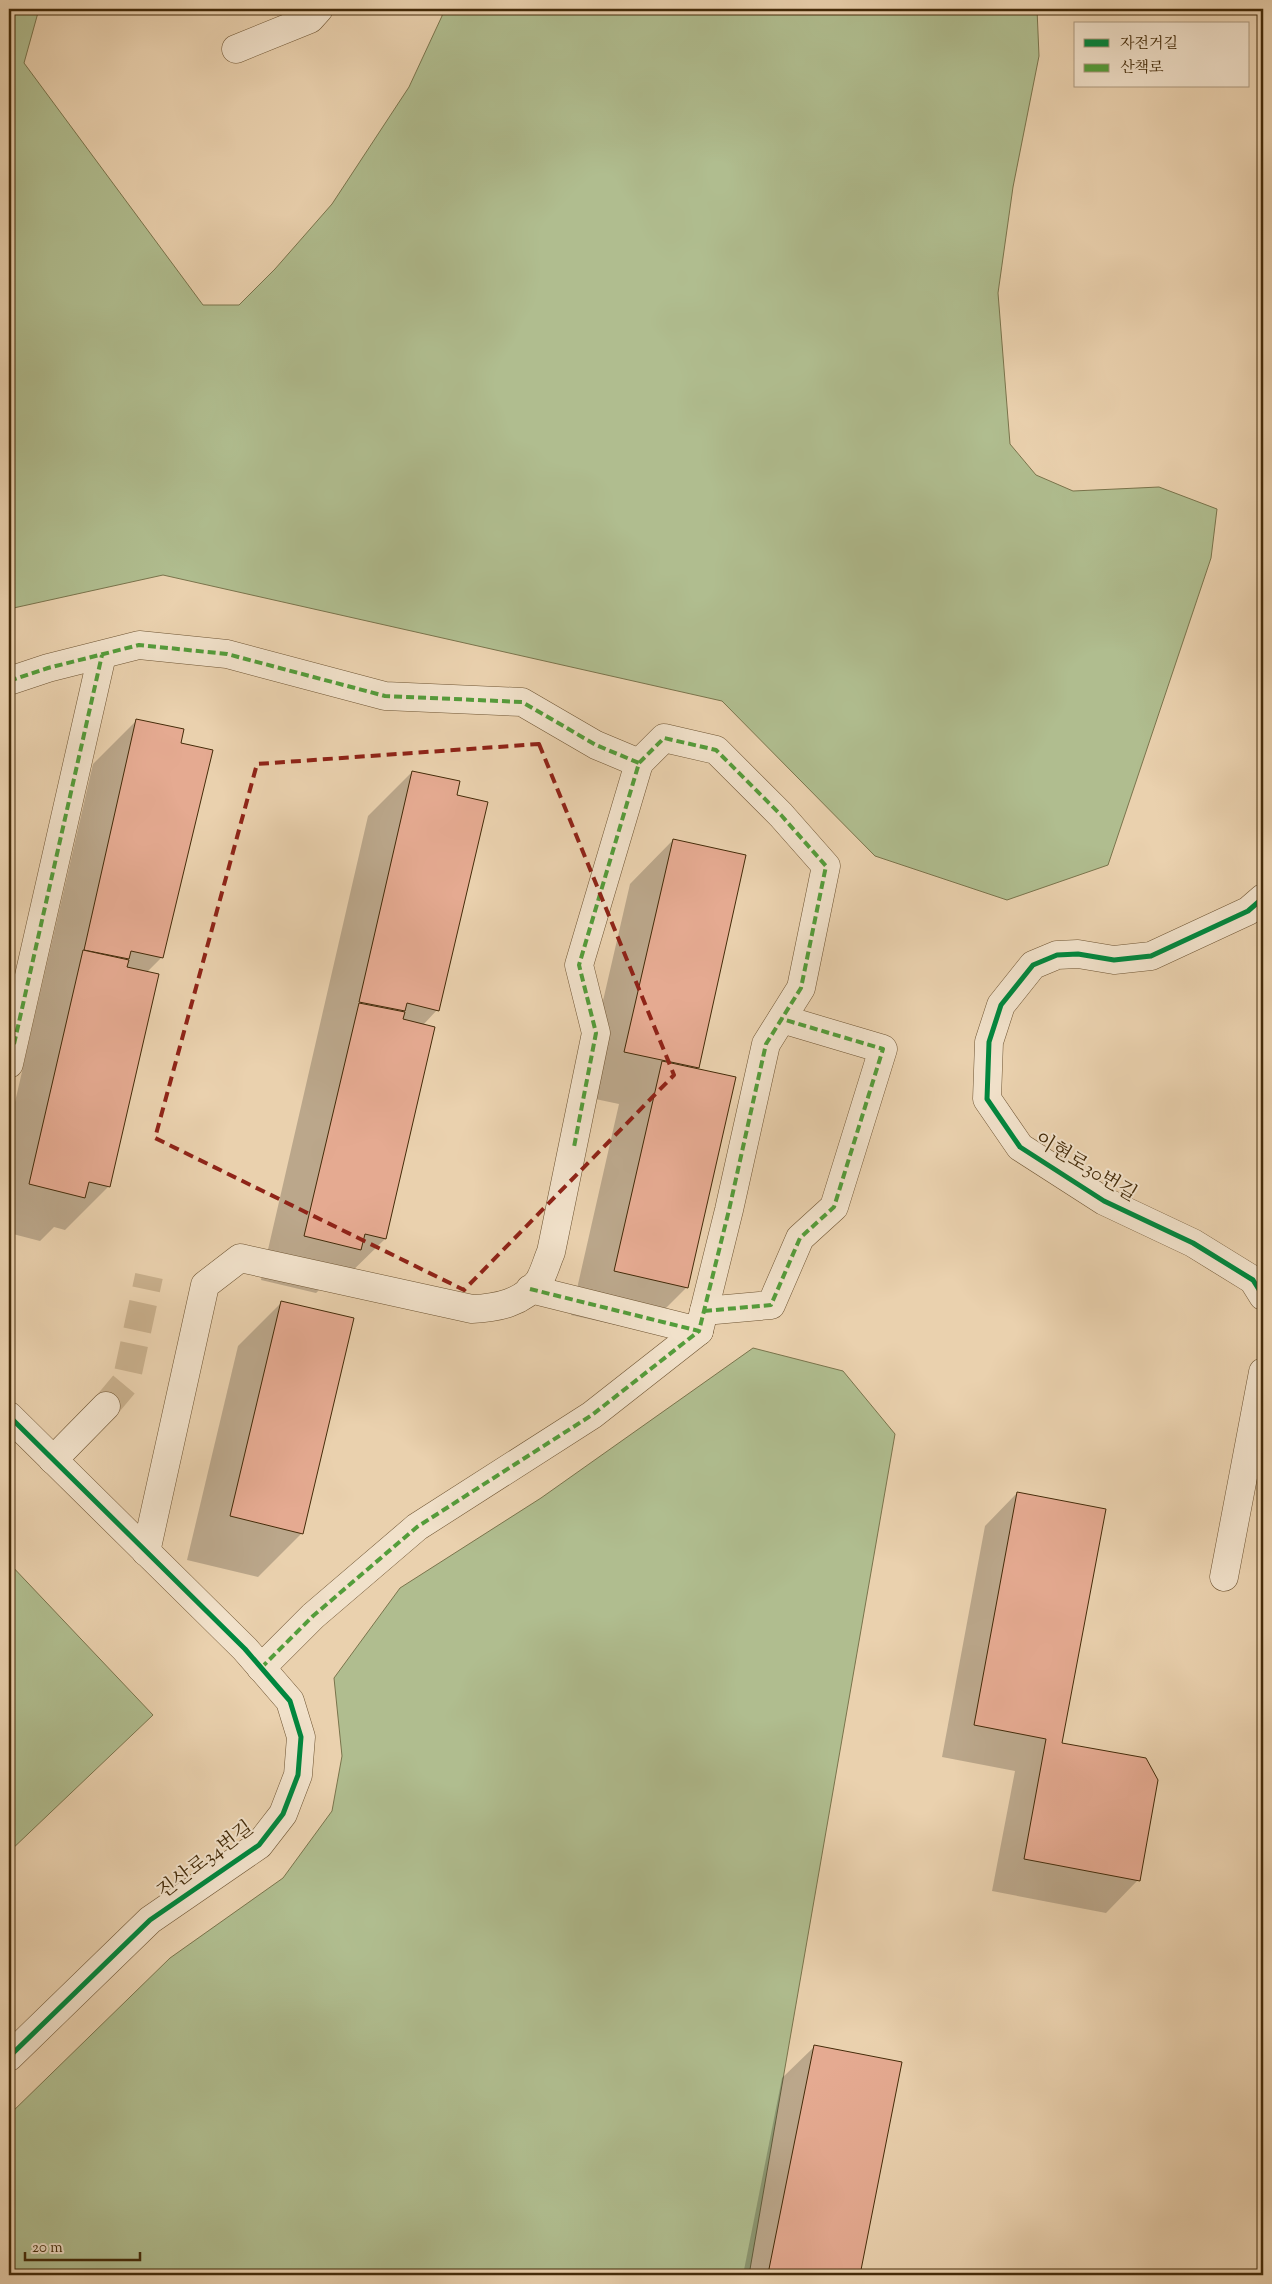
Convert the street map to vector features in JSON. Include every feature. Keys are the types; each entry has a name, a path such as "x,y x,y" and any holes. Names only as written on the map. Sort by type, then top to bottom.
{"street":[{"path":"236,48 310,19 319,9"},
{"path":"9,681 140,645 227,654 384,696 522,702 596,745 639,763"},
{"path":"11,1054 102,655"},
{"path":"146,1552 205,1285 240,1258 472,1309 498,1308 522,1297 539,1281 551,1252 596,1033 579,965 639,763 664,738 716,750 781,815 826,866 801,988 766,1044 729,1210 701,1321 592,1415 417,1527 312,1616 253,1658"},
{"name":"이현로30번길","path":"1260,1282 1193,1243 1104,1201 1020,1147 987,1099 989,1042 1001,1005 1033,965 1057,954 1078,954 1114,960 1151,956 1248,911 1263,898"},
{"path":"530,1289 701,1321 771,1305 800,1238 834,1207 883,1049 782,1019"},
{"path":"1224,1577 1263,1372"},
{"path":"53,1460 106,1406"},
{"name":"진산로34번길","path":"9,1416 253,1658 290,1701 301,1737 298,1775 283,1814 259,1844 150,1920 9,2057"}],"highlighted area":[{"path":"539,744 674,1075 464,1290 155,1138 257,764"}],"green space":[{"path":"9,9 39,9 24,63 203,305 239,305 275,269 332,204 409,87 442,16 443,9 1037,9 1039,56 1013,187 998,293 1010,444 1036,475 1073,491 1159,487 1217,509 1211,558 1108,865 1007,900 875,856 722,701 163,575 9,609"},
{"path":"753,1348 843,1371 895,1434 749,2275 9,2275 9,2115 170,1958 283,1878 332,1811 342,1756 334,1678 400,1588 541,1498"},
{"path":"9,1563 153,1715 9,1852"}],"building":[{"path":"136,719 184,729 181,743 213,750 163,958 131,951 129,959 84,950"},
{"path":"412,771 460,781 457,795 488,802 439,1011 407,1003 405,1011 359,1002"},
{"path":"673,839 746,855 699,1068 624,1052"},
{"path":"83,950 129,960 127,967 159,974 110,1187 89,1182 85,1198 29,1184"},
{"path":"359,1003 405,1012 403,1019 435,1027 386,1239 365,1234 361,1250 304,1236"},
{"path":"662,1061 736,1077 688,1288 614,1271"},
{"path":"281,1301 354,1318 303,1534 230,1516"},
{"path":"1017,1492 1106,1509 1062,1743 1146,1758 1158,1780 1140,1881 1024,1859 1046,1739 974,1725"},
{"path":"814,2045 902,2062 860,2275 768,2274"}],"tunnel":[{"path":"106,1406 126,1382 149,1276"}],"marked path":[{"path":"9,681 48,668 139,645 227,654 385,696 522,702 596,745 639,763 579,965 596,1033 574,1147"},
{"path":"14,1044 102,655"},
{"path":"530,1289 699,1331 729,1210 766,1044 801,988 826,866 781,815 716,750 664,738 639,763"},
{"path":"704,1311 771,1305 800,1238 834,1207 883,1049 782,1019"},
{"path":"261,1668 313,1616 417,1527 592,1415 699,1331"}],"cycle path":[{"path":"1263,898 1248,911 1151,956 1114,960 1078,954 1057,955 1033,965 1001,1005 989,1042 987,1099 1020,1147 1104,1201 1193,1243 1253,1280 1263,1296"},
{"path":"9,1416 245,1649 290,1701 301,1737 298,1775 283,1814 259,1845 150,1920 9,2057"}]}
